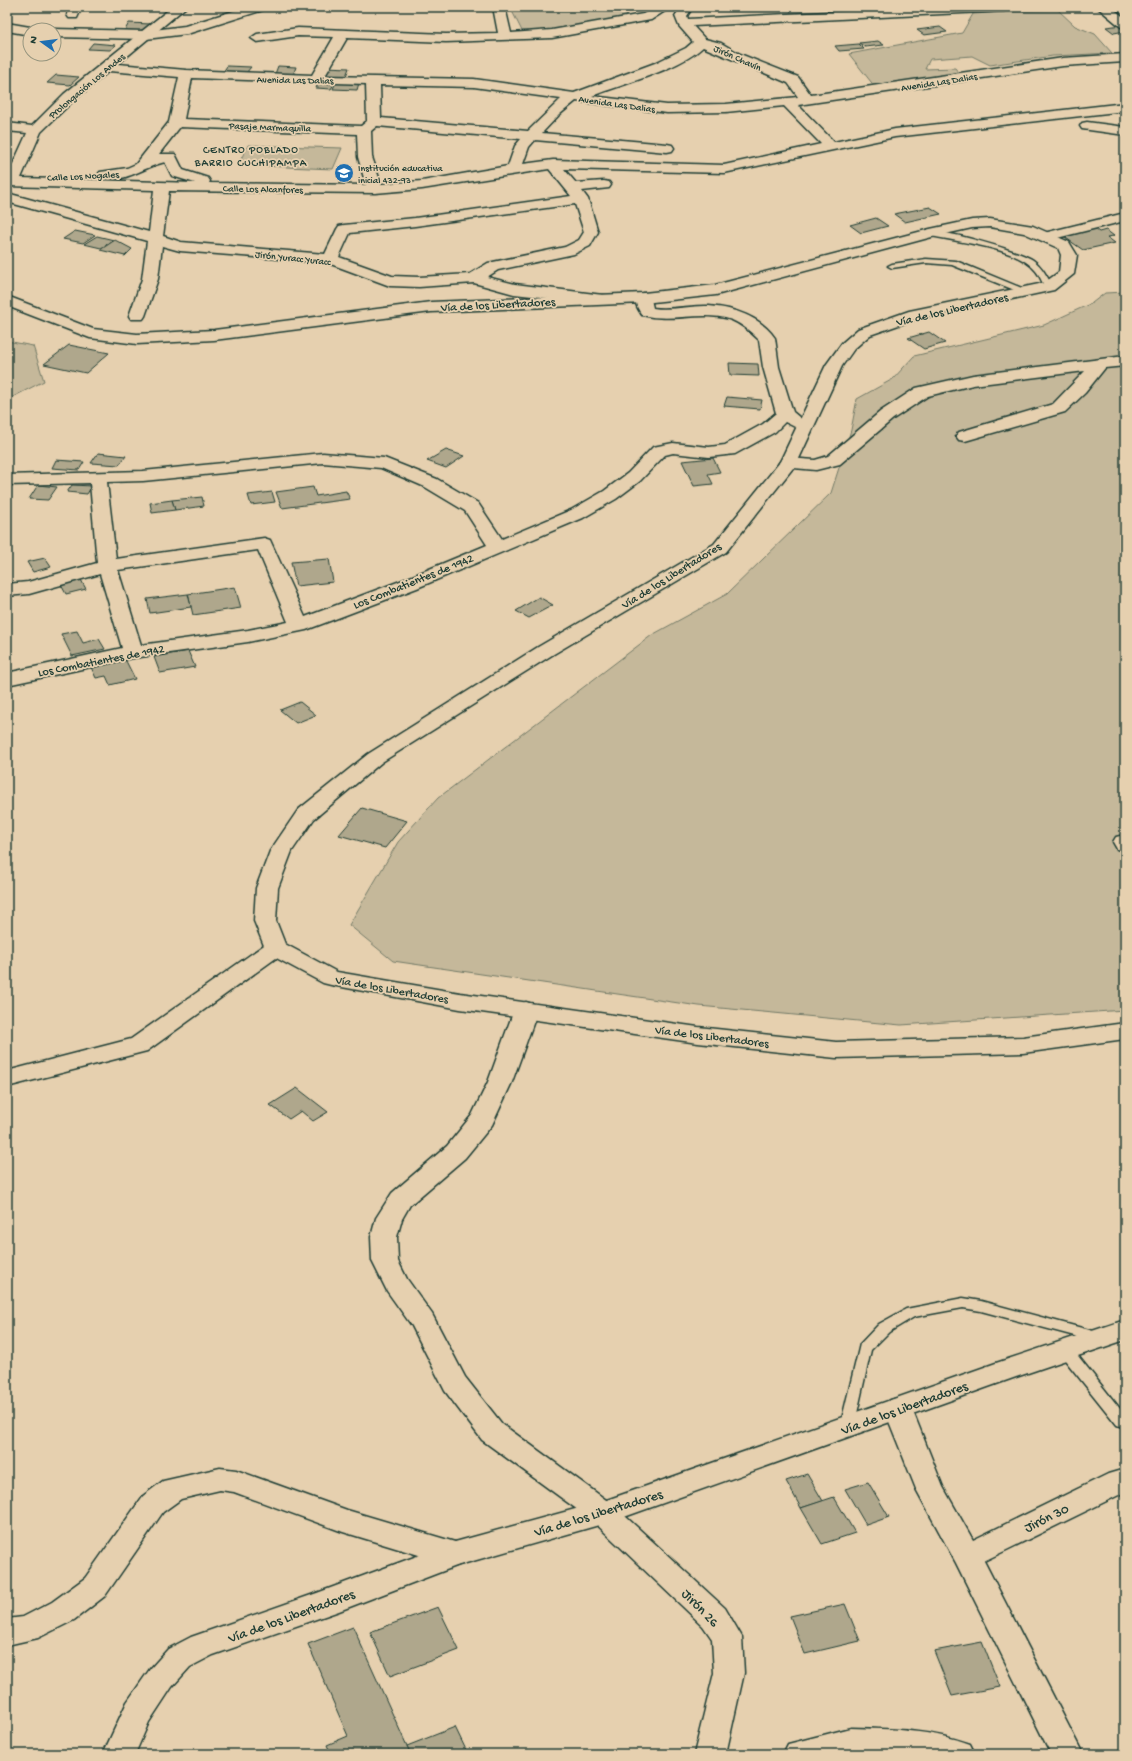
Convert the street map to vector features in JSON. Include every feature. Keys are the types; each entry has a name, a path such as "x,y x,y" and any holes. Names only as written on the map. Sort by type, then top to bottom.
{"main road":[{"name":"Prolongación Los Andes","path":"9,181 35,130 68,98 180,7"},
{"path":"62,33 146,35 187,30 259,7"},
{"path":"499,7 505,37"},
{"path":"257,38 298,32 446,38 505,37 552,34 647,17 665,7"},
{"path":"687,7 681,16 683,23 1004,7"},
{"path":"1103,7 1125,24"},
{"name":"Jirón Chavín","path":"683,23 700,42 716,46 734,57 793,80 807,100"},
{"path":"7,27 22,30"},
{"path":"316,79 343,33"},
{"path":"514,169 522,146 554,112 575,97 660,66 691,51 700,42"},
{"name":"Avenida Las Dalias","path":"108,67 186,74 474,83 667,109 726,108 807,100 1063,62 1125,58"},
{"path":"141,167 176,123 186,74"},
{"path":"373,80 365,157 375,189"},
{"path":"787,102 831,147"},
{"name":"Calle Los Alcanfores","path":"9,181 197,187 375,189 422,185 514,169 553,164 724,169 895,133 1125,107"},
{"name":"Pasaje Marmaquilla","path":"176,123 369,126 532,136 667,148"},
{"path":"1087,126 1125,131"},
{"path":"7,127 35,130"},
{"name":"Calle Los Nogales","path":"9,181 130,172 160,158 170,157 177,173 187,177 198,178 204,182 197,187"},
{"path":"474,278 493,266 568,251 585,243 591,232 576,193 553,164"},
{"path":"330,259 344,229 415,222 576,193 604,185"},
{"path":"137,316 150,278 162,186"},
{"name":"Jirón Yuracc Yuracc","path":"7,197 53,211 106,224 156,241 180,246 330,259 390,281 419,282 474,278 514,289 605,299"},
{"path":"1049,236 1125,217"},
{"name":"Vía de los Libertadores","path":"7,301 90,333 138,339 214,335 431,307 644,298 716,290 930,233 972,224 990,222 1028,229 1049,236 1064,245 1070,255 1066,274 1049,287 909,316 864,332 848,346 834,365 788,463 720,548 545,651 375,758 306,815 281,851 268,888 265,921 275,948 330,978 460,1001 698,1035 836,1050 1023,1045 1125,1031"},
{"path":"644,298 644,306 648,312 660,314 709,311 736,316 759,330 767,338 771,367 785,414 805,429"},
{"path":"788,463 816,465 834,460 887,415 922,392 973,380 1125,361"},
{"path":"965,436 1059,408 1079,390 1099,365"},
{"name":"Los Combatientes de 1942","path":"7,679 133,652 248,636 300,626 577,514 610,495 634,477 659,451 673,448 709,452 729,450 769,428 785,414"},
{"path":"7,480 143,476 323,458 384,463 431,483 472,507 498,547"},
{"path":"98,477 107,566 133,652"},
{"path":"7,590 29,588 107,566 264,544 300,626"},
{"path":"7,1079 139,1045 275,948"},
{"name":"Jirón 26","path":"526,1010 500,1082 483,1119 456,1152 401,1199 389,1218 384,1237 385,1261 396,1284 423,1321 455,1384 492,1432 604,1513 714,1617 727,1637 729,1673 710,1754"},
{"name":"Vía de los Libertadores","path":"119,1754 123,1742 138,1712 161,1678 180,1658 202,1646 455,1554 604,1513 1113,1334"},
{"path":"898,1409 930,1489 967,1556 1067,1754"},
{"path":"7,1632 27,1629 63,1611 96,1588 153,1504 173,1489 197,1482 220,1479 236,1481 343,1520 455,1554"},
{"name":"Jirón 30","path":"967,1556 1118,1482 1125,1480"},
{"path":"799,1754 851,1742 906,1743 959,1754"}],"lane":[{"path":"930,233 982,244 1022,258 1037,268 1049,287"},
{"path":"892,266 926,261 953,263 1025,291"},
{"path":"847,1427 865,1348 884,1328 911,1313 963,1303 1113,1334"},
{"path":"1066,1351 1125,1423"}],"shaded area":[{"path":"510,7 628,7 627,17 569,30 522,31"},
{"path":"1057,9 1075,26 1095,34 1112,53 1053,56 990,65 972,56 930,59 925,69 955,68 960,74 875,87 849,54 962,33 973,14"},
{"path":"248,145 342,148 333,169 238,165"},
{"path":"1125,292 1125,1010 901,1025 699,1006 393,961 349,925 398,842 438,798 652,635 727,594 831,493 851,430 857,399 893,379 914,356 1044,325 1092,303 1105,293"},
{"path":"7,341 33,346 44,381 7,400"}],"building":[{"path":"129,23 150,24 146,31 125,30"},
{"path":"1125,26 1125,31 1114,33 1106,27"},
{"path":"940,27 947,32 924,35 917,30"},
{"path":"878,41 884,45 865,47 859,43"},
{"path":"93,43 116,45 110,50 88,49"},
{"path":"859,44 864,49 839,51 835,46"},
{"path":"227,66 251,67 246,73 223,72"},
{"path":"278,66 296,67 293,75 275,74"},
{"path":"326,67 349,68 346,76 323,75"},
{"path":"56,75 79,77 70,85 47,83"},
{"path":"319,82 335,82 331,89 316,88"},
{"path":"336,82 359,83 357,90 333,89"},
{"path":"930,207 941,214 905,222 894,214"},
{"path":"876,218 888,226 861,233 850,225"},
{"path":"1095,229 1099,232 1106,230 1114,236 1107,237 1115,243 1083,250 1063,236"},
{"path":"75,231 95,235 83,243 63,239"},
{"path":"97,236 114,240 101,248 84,244"},
{"path":"115,240 132,249 125,256 100,250"},
{"path":"929,332 945,343 924,349 908,338"},
{"path":"69,345 109,353 86,373 44,364"},
{"path":"729,363 758,364 759,376 730,375"},
{"path":"727,397 762,400 760,409 724,406"},
{"path":"446,450 464,456 446,468 427,461"},
{"path":"98,453 126,456 119,465 91,463"},
{"path":"713,458 720,472 708,474 713,484 694,486 682,461"},
{"path":"56,460 84,462 79,470 52,468"},
{"path":"38,485 57,487 48,500 29,499"},
{"path":"72,485 92,486 87,494 67,492"},
{"path":"313,487 316,496 346,491 350,499 282,508 276,492"},
{"path":"272,492 275,502 251,505 248,495"},
{"path":"202,497 204,506 175,510 172,500"},
{"path":"172,500 175,510 152,513 150,503"},
{"path":"45,558 51,567 33,572 27,562"},
{"path":"329,559 333,582 296,586 291,562"},
{"path":"80,578 86,589 66,594 60,583"},
{"path":"235,587 241,608 193,615 188,594"},
{"path":"188,594 191,607 150,613 147,599"},
{"path":"539,597 553,605 529,618 516,611"},
{"path":"77,631 83,643 99,639 105,649 72,656 61,634"},
{"path":"188,651 195,667 160,673 154,657"},
{"path":"124,657 135,679 110,685 106,676 96,678 90,665"},
{"path":"300,702 316,715 296,723 280,710"},
{"path":"362,808 407,821 385,848 339,835"},
{"path":"297,1088 328,1112 313,1121 301,1111 289,1119 270,1105"},
{"path":"807,1474 823,1501 801,1508 786,1481"},
{"path":"868,1482 889,1517 866,1525 845,1489"},
{"path":"834,1497 855,1533 822,1544 801,1508"},
{"path":"845,1604 860,1641 805,1654 790,1616"},
{"path":"438,1607 459,1650 390,1676 370,1632"},
{"path":"353,1627 411,1754 331,1754 327,1745 348,1736 308,1644"},
{"path":"982,1642 1000,1687 952,1696 934,1651"},
{"path":"455,1727 468,1754 411,1754 407,1746"}],"place":[{"name":"Institución educativa inicial 432-93","path":"344,173"}],"district":[{"name":"CENTRO POBLADO BARRIO CUCHIPAMPA","path":"251,155"}]}
